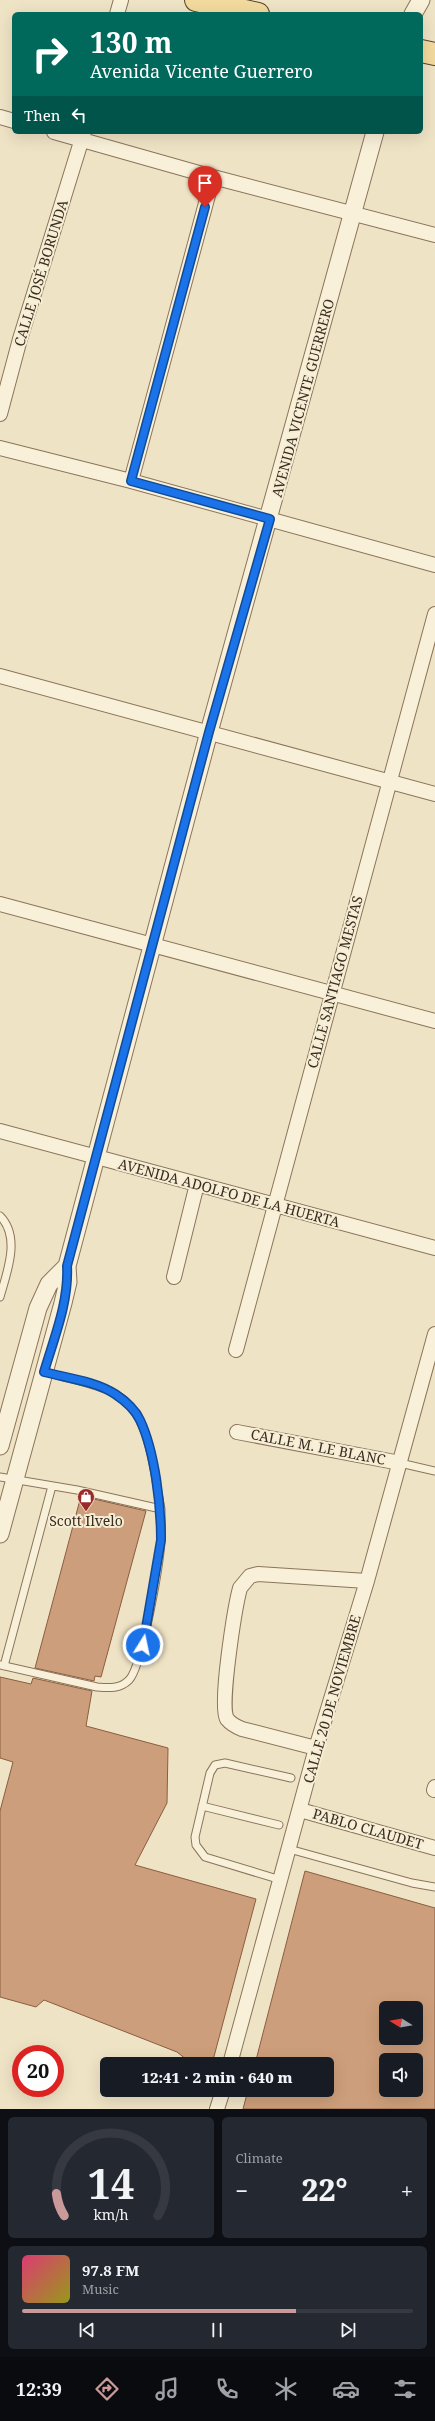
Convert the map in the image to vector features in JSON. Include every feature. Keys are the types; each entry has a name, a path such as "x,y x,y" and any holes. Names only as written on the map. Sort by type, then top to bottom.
{"main road":[{"path":"196,0 249,12"},
{"path":"423,51 435,54"}],"street":[{"path":"118,12 121,0"},
{"path":"414,12 421,0"},
{"path":"0,117 12,120"},
{"path":"68,134 83,136 213,177 354,212 435,235"},
{"name":"AVENIDA VICENTE GUERRERO","path":"0,1534 7,1478 44,1372 66,1289 67,1266 209,732 270,519 374,134"},
{"name":"CALLE JOSÉ BORUNDA","path":"0,414 20,339 83,136"},
{"path":"131,481 213,177"},
{"path":"0,448 131,481 435,565"},
{"name":"CALLE SANTIAGO MESTAS","path":"236,1350 388,782 435,614"},
{"path":"0,676 435,794"},
{"path":"0,904 152,947 435,1021"},
{"name":"AVENIDA ADOLFO DE LA HUERTA","path":"0,1131 435,1248"},
{"path":"174,1277 197,1184"},
{"path":"0,1446 38,1308 49,1284 67,1266"},
{"name":"CALLE 20 DE NOVIEMBRE","path":"232,2057 316,1748 367,1581 435,1334"},
{"name":"CALLE M. LE BLANC","path":"237,1432 400,1463"},
{"path":"316,1748 242,1729 227,1719 224,1696 240,1588 250,1576 258,1574 367,1581"},
{"name":"PABLO CLAUDET","path":"300,1810 435,1848"},
{"path":"218,2109 221,2097"}],"lane":[{"path":"0,1216 9,1231 11,1245 10,1259 0,1297"},
{"path":"44,1372 94,1385 114,1393 129,1405 140,1420 148,1445 161,1509 161,1540 143,1645 130,1679 121,1686 112,1688 97,1688 2,1665 52,1486"},
{"path":"400,1463 435,1471"},
{"path":"7,1478 161,1509"},
{"path":"281,1880 205,1857 196,1845 195,1837 210,1773 215,1765 225,1762 291,1778"},
{"path":"202,1806 279,1825"},
{"path":"289,1849 412,1883 435,1887"}],"building":[{"path":"81,1496 146,1511 101,1677 95,1676 94,1681 35,1668"},
{"path":"0,1677 31,1684 33,1678 92,1691 86,1726 168,1748 167,1803 135,1865 256,1899 214,2057 183,2057 177,2052 44,2000 36,2007 0,1997 0,1811 13,1762 0,1758"},
{"path":"305,1871 435,1908 435,2109 243,2109 246,2097 334,2097 334,2057 257,2057"}],"place":[{"name":"Scott Ilvelo","path":"86,1512"}],"route":[{"path":"143,1645 161,1540 161,1509 149,1451 140,1420 129,1405 114,1393 94,1385 44,1372 68,1282 67,1266 209,732 270,519 131,481 205,207"}]}
